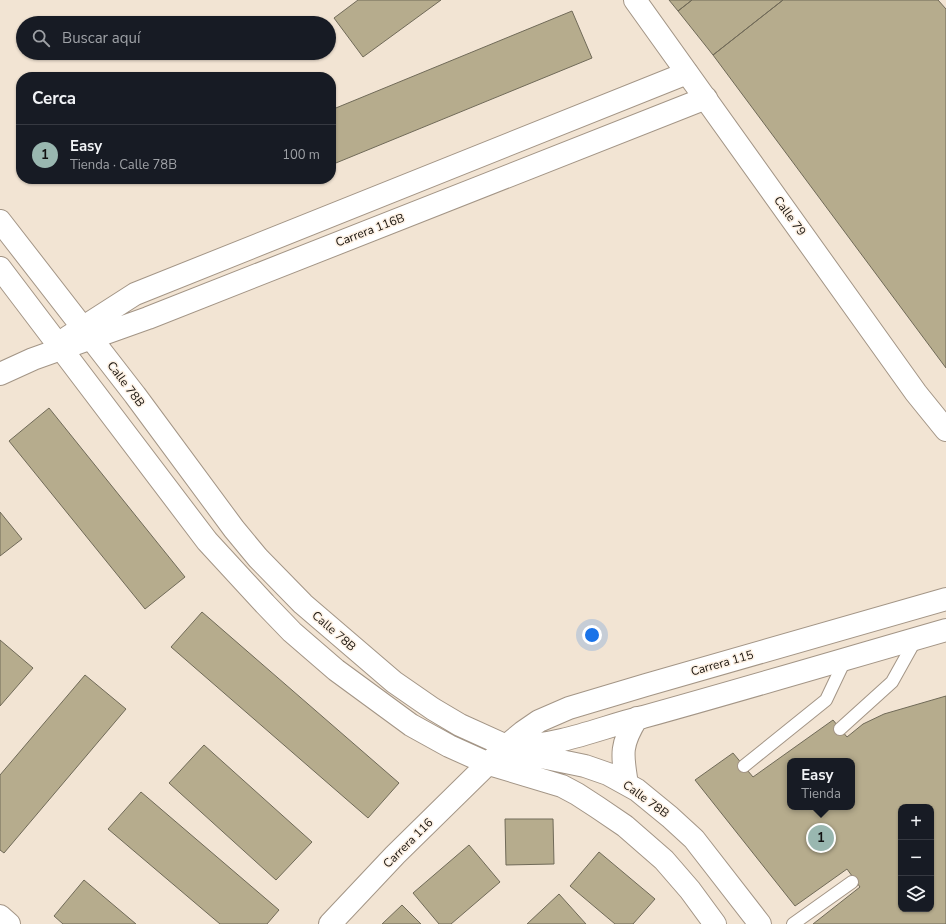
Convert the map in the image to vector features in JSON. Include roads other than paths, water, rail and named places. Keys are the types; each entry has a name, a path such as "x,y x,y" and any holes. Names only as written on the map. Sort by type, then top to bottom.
{"street":[{"name":"Calle 79","path":"635,0 916,392 946,430"},
{"name":"Carrera 116B","path":"87,333 136,294 687,73"},
{"name":"Carrera 116B","path":"0,374 87,333 170,309 706,98"},
{"name":"Calle 78B","path":"0,221 140,401 234,529 258,558 303,604 385,674 415,697 460,725 522,753 585,766 608,774 637,790 694,839 760,924"},
{"path":"0,268 207,541 264,604 287,626 336,670 411,725 449,746 489,764 562,786 577,794 625,826 664,860 690,890 715,924"},
{"name":"Carrera 115","path":"489,764 506,746 523,732 539,721 569,708 946,599"},
{"path":"506,746 525,746 551,743 574,737 946,630"},
{"path":"627,784 623,757 624,742 628,732 637,718"},
{"name":"Carrera 116","path":"330,924 395,855 489,764"},
{"path":"0,916 8,924"}],"lane":[{"path":"840,729 892,682 916,638"},
{"path":"744,766 826,700 846,658"},
{"path":"793,924 852,882"}],"place":[{"name":"Easy","path":"821,838"}]}
